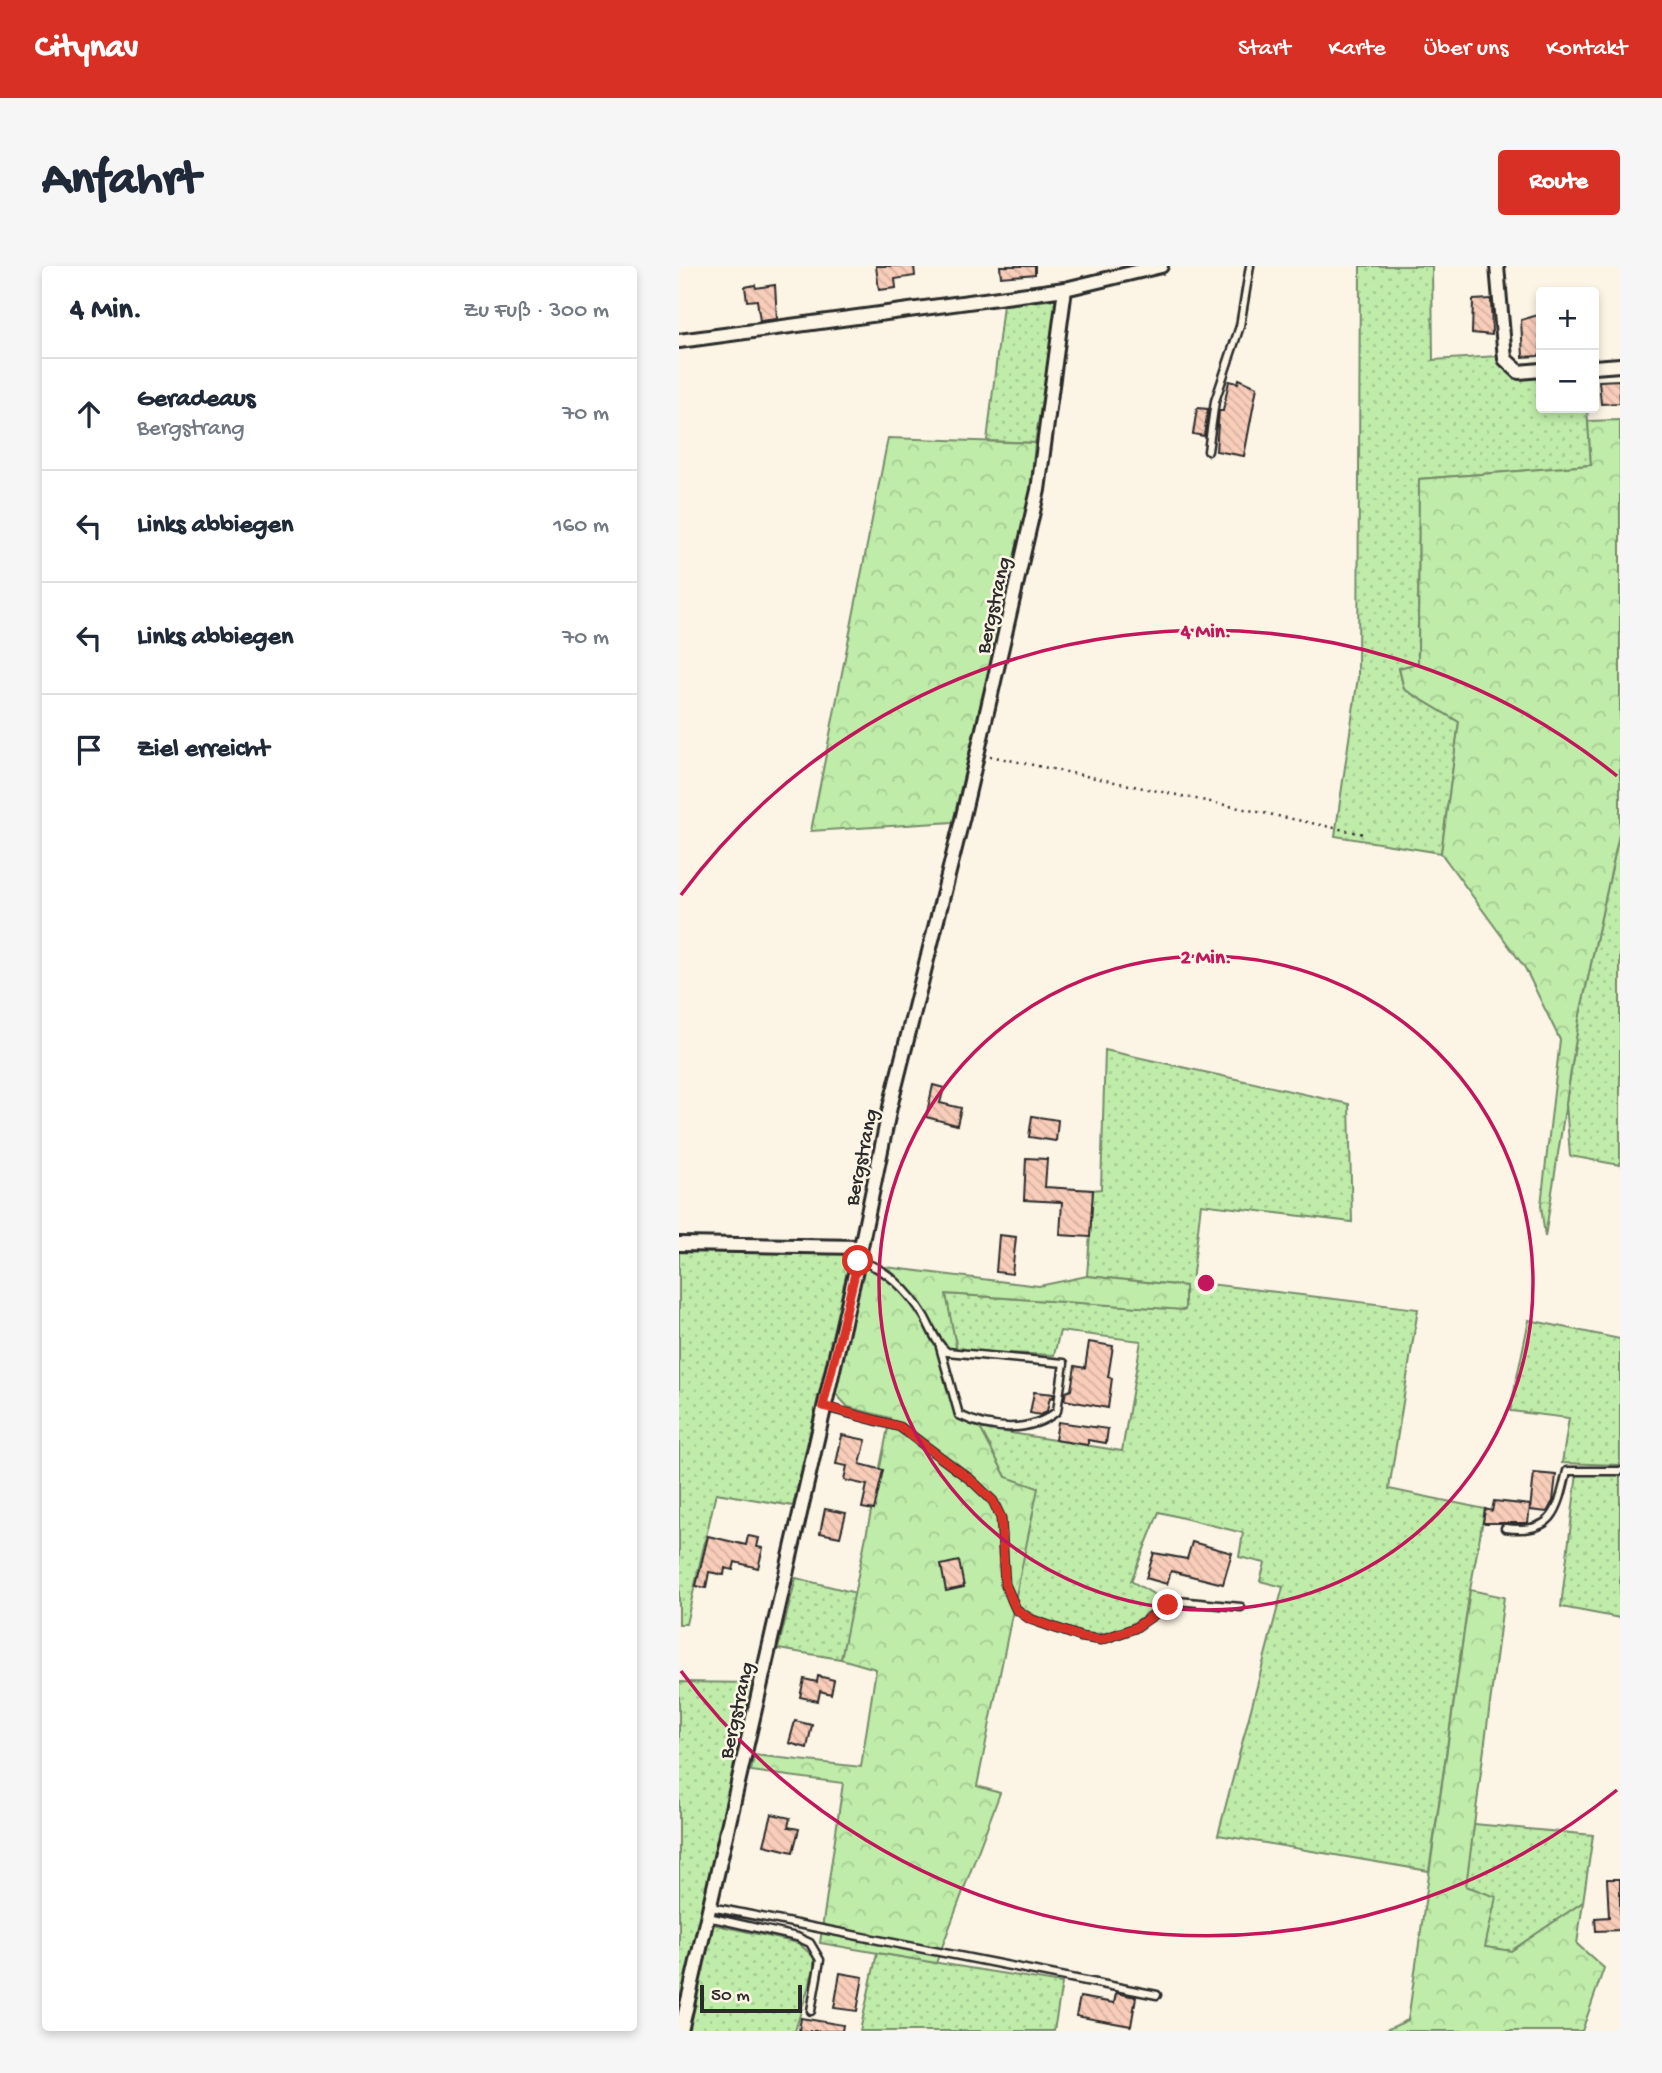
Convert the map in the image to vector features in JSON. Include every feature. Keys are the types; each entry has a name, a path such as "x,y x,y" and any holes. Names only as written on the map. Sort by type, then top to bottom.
{"street":[{"path":"679,341 1065,289 1160,266"},
{"path":"1497,266 1505,359 1519,372 1536,370"},
{"name":"Bergstrang","path":"681,2031 858,1261 890,1107 910,1035 1038,490 1065,289"},
{"path":"1599,367 1620,365"},
{"path":"679,1244 860,1247"}],"lane":[{"path":"1209,450 1215,401 1240,326 1250,266"},
{"path":"858,1261 883,1272 905,1291 920,1310 940,1347 959,1415 982,1423 1026,1427 1044,1422 1057,1411 1064,1363 960,1354 947,1352 940,1347"},
{"path":"823,1406 900,1427 971,1480 993,1501 1001,1518 1005,1584 1016,1609 1030,1619 1081,1637 1101,1640 1135,1628 1178,1601 1241,1608"},
{"path":"1505,1528 1523,1531 1546,1523 1561,1500 1567,1471 1620,1471"},
{"path":"709,1912 1157,1995"},
{"path":"709,1912 810,1943 820,1960 811,2011"}],"path":[{"path":"976,754 1364,834"}],"green space":[{"path":"1360,266 1432,266 1433,360 1498,356 1500,365 1517,379 1536,378 1536,413 1587,413 1591,465 1419,479 1418,663 1399,669 1404,689 1459,722 1441,853 1335,836 1358,677"},
{"path":"1058,299 1035,443 987,441 1003,305"},
{"path":"1620,420 1620,830 1579,1019 1545,1237 1541,1205 1560,1040 1525,968 1441,853 1459,722 1404,689 1399,668 1418,663 1419,479 1591,465 1588,421"},
{"path":"888,438 1035,443 1030,493 953,822 811,831"},
{"path":"1620,830 1620,1165 1570,1156 1566,1103 1579,1019"},
{"path":"1105,1050 1349,1104 1352,1222 1201,1204 1192,1282 1418,1309 1389,1489 1485,1509 1470,1590 1429,1871 1218,1835 1283,1587 1260,1581 1265,1563 1239,1557 1243,1533 1159,1512 1131,1581 1164,1600 1133,1623 1114,1631 1099,1634 1069,1630 1040,1619 1015,1603 1006,1477 980,1428 1122,1451 1141,1341 1060,1331 1054,1355 957,1351 945,1294 1185,1310 1185,1286 1087,1276 1093,1190 1101,1189"},
{"path":"679,1252 851,1254 793,1506 716,1493 686,1624 679,1624"},
{"path":"861,1264 1039,1286 1087,1276 1185,1286 1185,1310 946,1294 957,1351 940,1352 958,1419 980,1428 1006,1477 1038,1488 977,1786 1000,1793 936,1963 820,1943 843,1783 751,1771 754,1755 861,1767 876,1669 841,1659 890,1418 848,1407 834,1392"},
{"path":"1529,1320 1620,1339 1620,1465 1562,1463 1569,1418 1510,1411"},
{"path":"1577,1473 1620,1475 1620,1618 1561,1607"},
{"path":"796,1578 856,1593 841,1659 778,1649"},
{"path":"1470,1590 1504,1597 1466,1886 1496,1897 1485,1947 1511,1951 1583,1902 1577,1944 1604,1968 1582,2031 1384,2031 1408,2020"},
{"path":"679,1682 755,1683 679,2021"},
{"path":"1474,1824 1593,1835 1583,1902 1511,1951 1484,1947 1465,1887"},
{"path":"712,1924 798,1943 814,1957 814,1969 795,2031 689,2031"},
{"path":"877,1953 1062,1983 1054,2031 860,2031"}],"building":[{"path":"876,266 914,266 915,276 895,279 896,288 879,290"},
{"path":"1000,266 1035,266 1035,274 1001,277"},
{"path":"755,285 756,288 775,285 777,319 760,321 757,300 747,301 745,287"},
{"path":"1491,299 1492,335 1472,333 1473,300"},
{"path":"1536,316 1536,356 1523,357 1521,320"},
{"path":"1239,379 1257,387 1244,456 1216,451 1219,411 1223,411 1229,381 1238,383"},
{"path":"1619,380 1620,403 1601,404 1599,381"},
{"path":"1197,408 1208,409 1204,436 1193,434"},
{"path":"933,1085 944,1088 940,1103 961,1108 957,1125 926,1117"},
{"path":"1032,1116 1058,1120 1056,1141 1029,1137"},
{"path":"1026,1158 1047,1159 1045,1187 1093,1190 1090,1237 1060,1235 1062,1202 1024,1200"},
{"path":"999,1235 1016,1237 1012,1274 996,1272"},
{"path":"1089,1342 1113,1346 1108,1377 1112,1378 1108,1408 1064,1400 1066,1392 1071,1390 1075,1366 1085,1368"},
{"path":"1034,1392 1054,1394 1053,1398 1050,1397 1047,1411 1040,1415 1030,1413"},
{"path":"1058,1422 1108,1429 1106,1443 1088,1440 1088,1445 1055,1440"},
{"path":"842,1435 866,1440 860,1464 883,1470 874,1510 862,1508 867,1485 844,1480 847,1466 836,1464"},
{"path":"1534,1473 1556,1475 1553,1501 1547,1512 1530,1510"},
{"path":"1494,1501 1530,1505 1528,1523 1483,1523 1485,1509 1492,1511"},
{"path":"825,1509 846,1513 840,1537 820,1533"},
{"path":"708,1536 746,1545 748,1536 759,1538 757,1547 763,1548 758,1568 735,1562 733,1570 725,1568 724,1575 709,1572 706,1588 696,1586"},
{"path":"1192,1542 1232,1553 1223,1584 1171,1571 1167,1584 1146,1578 1154,1553 1187,1559"},
{"path":"959,1561 964,1587 946,1591 941,1565"},
{"path":"818,1676 834,1680 831,1694 820,1691 818,1701 800,1697 804,1679 817,1682"},
{"path":"795,1721 812,1725 807,1748 789,1743"},
{"path":"772,1814 790,1818 788,1827 799,1829 793,1852 764,1845"},
{"path":"1607,1879 1620,1879 1620,1930 1596,1931 1595,1918 1609,1917"},
{"path":"840,1973 863,1977 857,2011 834,2008"},
{"path":"1116,1993 1136,1997 1131,2026 1076,2016 1080,1997 1114,2003"},
{"path":"801,2018 843,2025 842,2031 799,2031"}],"route":[{"path":"858,1261 823,1406 900,1427 971,1480 993,1501 1001,1518 1005,1584 1016,1609 1030,1619 1053,1629 1101,1640 1135,1628 1168,1605"}]}
